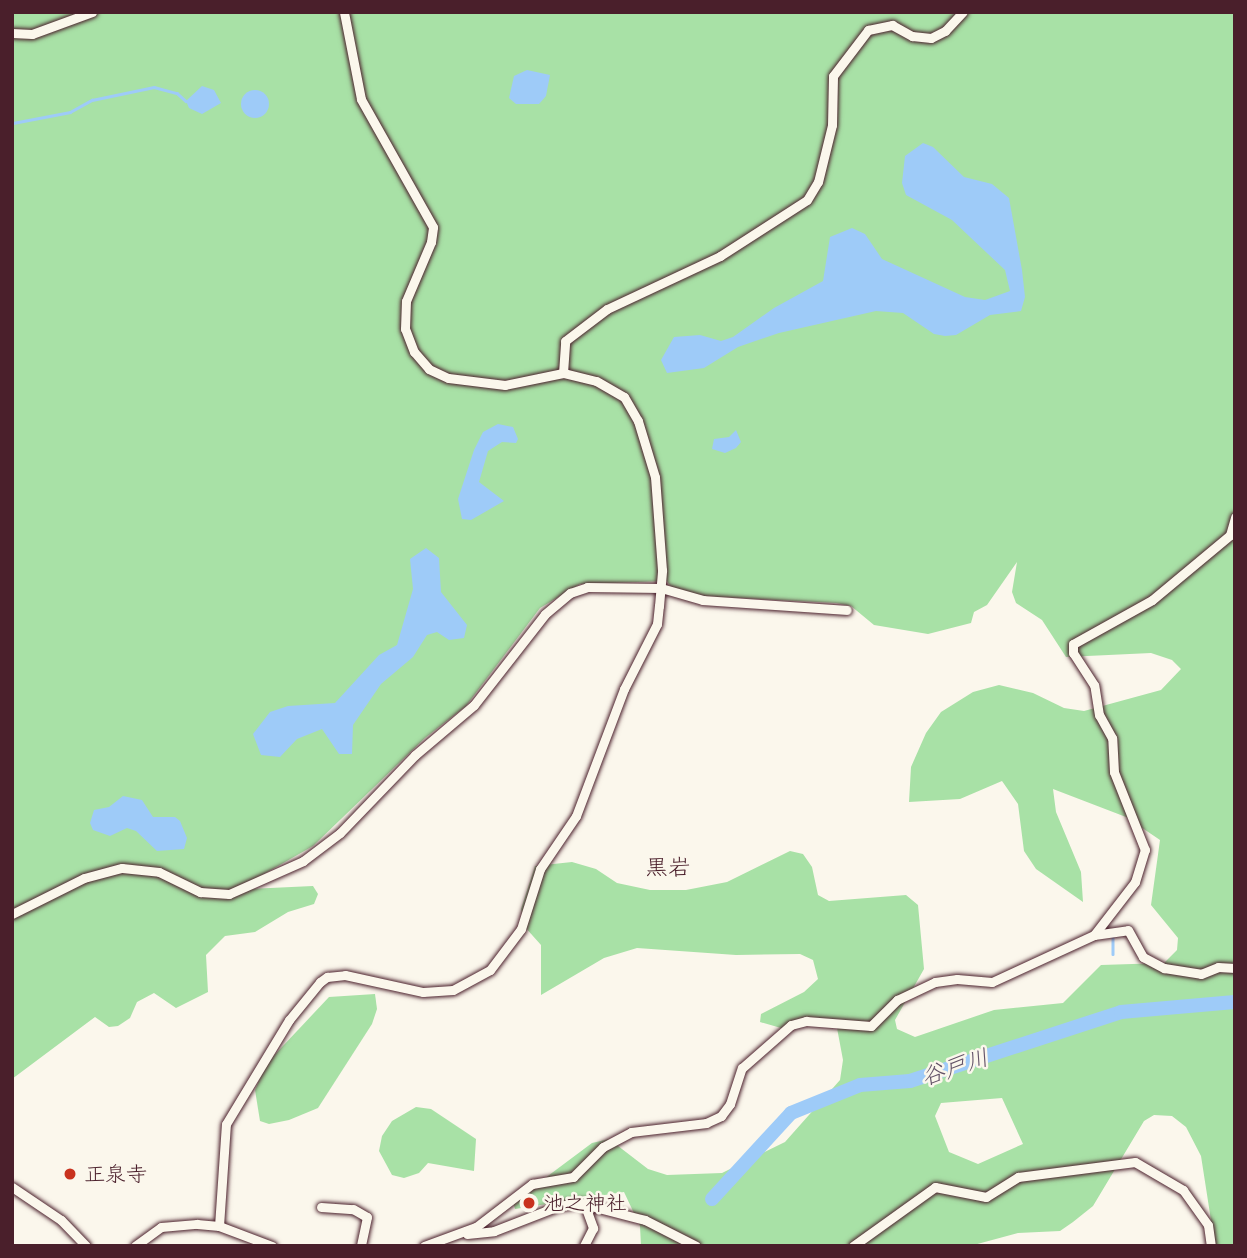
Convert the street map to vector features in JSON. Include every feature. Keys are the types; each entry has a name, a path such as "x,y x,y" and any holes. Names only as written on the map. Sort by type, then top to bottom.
{"street":[{"path":"12,33 32,34 92,12"},
{"path":"219,1226 226,1124 289,1020 320,982 327,977 345,975 423,992 453,990 490,970 521,929 540,869 576,816 624,689 657,624 661,587 655,477 638,421 614,389 563,373 505,385 472,383 437,373 414,352 405,329 406,301 431,242 433,227 360,99 344,12"},
{"path":"563,373 565,341 607,309 720,256 807,200 818,182 831,125 833,76 868,30 882,24 912,36 930,38 945,31 963,12"},
{"path":"1097,935 1135,882 1145,850 1114,772 1112,738 1099,715 1094,685 1073,653 1073,644 1152,600 1230,535 1235,517"},
{"path":"12,914 83,878 122,868 159,872 200,892 229,894 303,861 326,845 415,755 474,705 557,602 587,587 661,587 703,600 847,610"},
{"path":"461,1234 531,1184 573,1177 603,1147 631,1132 706,1123 721,1116 730,1104 742,1068 798,1022 871,1026 897,1000 926,986 957,979 992,982 1097,935 1123,930 1132,935 1143,957 1157,966 1194,974 1226,965 1235,968"},
{"path":"853,1246 935,1187 986,1197 1018,1177 1135,1161 1183,1189 1208,1225 1211,1246"},
{"path":"12,1188 61,1220 86,1246"},
{"path":"584,1203 593,1228 584,1246"},
{"path":"424,1246 461,1234 494,1231 558,1206 584,1203 654,1224 696,1246"},
{"path":"321,1207 353,1209 366,1217 361,1246"},
{"path":"135,1246 167,1225 219,1226 272,1246"}],"green space":[{"path":"12,12 1235,12 1235,1246 1215,1246 1201,1156 1186,1127 1172,1116 1154,1115 1144,1121 1093,1206 1073,1222 1060,1231 1018,1233 970,1246 641,1246 640,1226 624,1192 515,1209 513,1202 592,1143 609,1139 648,1169 667,1175 722,1173 785,1142 840,1080 843,1060 837,1028 831,1024 781,1028 760,1022 761,1014 804,992 818,979 813,960 800,954 736,955 637,948 604,958 541,995 541,945 524,926 521,909 535,866 572,862 596,869 617,883 650,890 686,890 727,882 790,851 803,854 812,867 818,895 829,901 906,895 918,905 924,969 895,1020 897,1029 915,1037 994,1010 1063,1003 1101,965 1164,963 1177,950 1178,938 1151,905 1160,840 1126,817 1053,789 1056,812 1081,872 1083,902 1036,869 1024,851 1018,804 1002,781 960,799 909,802 911,767 926,733 941,712 973,692 999,685 1033,693 1064,708 1084,711 1161,690 1181,669 1172,660 1151,653 1066,657 1042,620 1016,603 1012,592 1017,562 987,605 974,612 971,623 928,634 874,625 851,606 836,603 697,596 671,587 667,581 580,584 540,608 466,706 425,738 313,846 243,886 246,889 313,886 318,894 314,904 288,912 255,932 225,936 206,955 208,992 176,1008 154,993 137,1002 130,1018 118,1026 109,1027 95,1017 12,1079","holes":["1002,1098 1023,1144 978,1164 949,1152 935,1116 941,1103"]},
{"path":"375,994 377,1009 372,1024 318,1108 289,1120 269,1124 260,1121 255,1090 266,1064 329,997"},
{"path":"416,1107 431,1109 476,1139 474,1171 428,1163 419,1173 404,1178 392,1175 379,1151 382,1136 392,1121"}],"water":[{"path":"527,70 550,75 546,96 539,104 516,104 509,98 514,76"},
{"path":"202,86 214,90 221,103 202,114 189,108 186,101"},
{"path":"255,90 265,94 269,104 265,114 255,118 245,114 241,104 245,94"},
{"path":"923,143 933,147 964,177 992,184 1009,198 1025,297 1021,311 990,315 956,335 945,336 934,334 903,313 876,311 779,333 738,347 704,368 667,373 661,360 674,337 700,335 721,341 733,337 774,308 823,281 830,237 852,228 865,234 882,259 965,297 985,300 1010,291 1005,270 952,220 906,195 902,183 905,156"},
{"path":"498,424 513,427 518,439 516,443 502,442 488,451 479,482 504,501 471,520 462,519 458,499 474,450 483,432"},
{"path":"736,430 741,442 736,448 725,453 712,449 714,439 729,437"},
{"path":"426,548 439,558 441,592 467,625 464,638 449,640 437,632 427,635 413,657 381,684 353,725 352,754 339,754 322,729 297,739 280,757 261,755 253,734 270,712 288,706 335,703 379,655 397,645 413,589 410,559"},
{"path":"123,796 142,800 153,817 175,817 180,821 187,838 184,849 157,851 136,831 127,828 110,836 93,830 90,823 94,810 109,807"}],"waterway":[{"path":"13,123 70,112 92,100 154,87 177,93 186,101"},
{"path":"1113,934 1113,954"},
{"name":"谷戸川","path":"712,1199 791,1113 860,1085 910,1081 1121,1012 1235,1002"}],"place":[{"name":"正泉寺","path":"70,1174"},
{"name":"池之神社","path":"529,1203"}],"district":[{"name":"黒岩","path":"668,867"}]}
